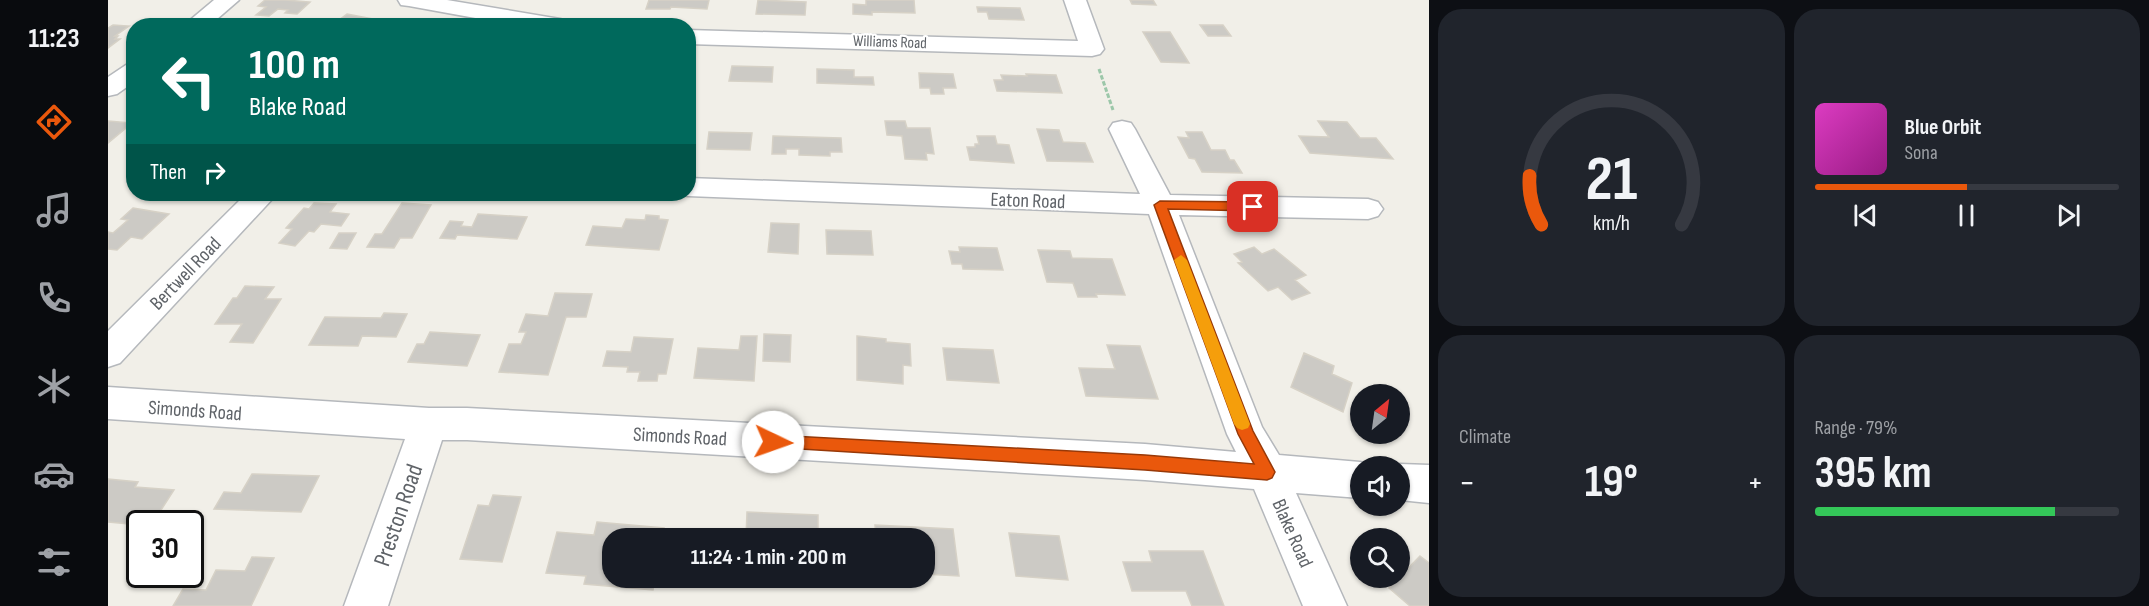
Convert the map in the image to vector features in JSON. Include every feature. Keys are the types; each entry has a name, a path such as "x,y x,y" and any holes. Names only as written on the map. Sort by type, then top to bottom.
{"street":[{"path":"204,18 228,0"},
{"path":"409,0 512,18"},
{"path":"1075,0 1092,49"},
{"path":"437,18 447,7"},
{"name":"Williams Road","path":"696,37 1092,49"},
{"path":"108,89 126,76"},
{"name":"Blake Road","path":"1122,129 1160,205 1246,434 1267,472 1325,606"},
{"name":"Eaton Road","path":"696,187 1160,205 1368,209"},
{"name":"Bertwell Road","path":"108,353 256,201"},
{"name":"Simonds Road","path":"108,404 429,424 523,427 1145,462 1350,479"},
{"name":"Preston Road","path":"366,606 429,424"},
{"path":"1410,483 1429,484"}],"path":[{"path":"1092,49 1122,129"}],"building":[{"path":"265,0 310,2 297,14 285,13 288,10 278,9 269,16 256,15 266,7 258,6"},
{"path":"649,0 709,0 707,9 671,7 670,9 646,9"},
{"path":"758,0 806,2 805,15 756,14"},
{"path":"866,0 914,0 915,13 853,14 853,4 866,5"},
{"path":"1130,0 1153,0 1156,5 1132,4"},
{"path":"977,7 1020,8 1024,20 989,19 987,12 978,12"},
{"path":"347,14 368,18 342,18"},
{"path":"113,25 126,26 115,36 118,36 115,39 120,39 108,48 108,28"},
{"path":"1200,25 1223,25 1231,36 1208,36"},
{"path":"1143,32 1170,32 1189,63 1161,62"},
{"path":"732,66 773,67 772,82 729,81"},
{"path":"817,69 854,70 854,77 873,77 874,85 817,83"},
{"path":"919,73 953,74 956,88 943,88 944,94 931,94 930,88 920,88"},
{"path":"1026,74 1056,75 1062,93 997,91 994,80 1003,80 1001,75 1027,76"},
{"path":"108,121 126,122 126,128 108,143"},
{"path":"885,121 905,121 907,128 930,128 934,154 926,153 927,160 905,159 902,136 887,135"},
{"path":"1318,121 1347,122 1360,138 1376,138 1393,159 1310,153 1299,136 1329,137"},
{"path":"1037,129 1059,130 1063,142 1085,143 1093,162 1047,161"},
{"path":"709,132 752,133 750,150 707,149"},
{"path":"1186,132 1202,132 1211,150 1225,150 1230,160 1234,160 1242,173 1202,172 1195,159 1189,158 1178,137 1189,138"},
{"path":"773,136 841,138 842,152 830,152 830,156 799,155 799,149 786,149 786,154 772,154"},
{"path":"977,136 995,136 997,144 1009,145 1014,163 970,160 967,147 975,147 975,144 979,144"},
{"path":"314,203 336,204 330,212 349,214 341,226 321,224 314,232 309,231 295,246 279,243 292,229 286,228 304,208 309,209"},
{"path":"402,203 431,205 412,238 400,238 394,248 367,247 375,234 382,234"},
{"path":"133,208 169,214 142,239 131,237 117,250 108,249 108,232 113,233 128,220 121,219"},
{"path":"478,214 527,217 517,239 457,235 455,239 440,238 450,221 463,222 461,226 472,227"},
{"path":"646,215 659,216 659,219 668,220 659,250 586,245 593,226 622,228 626,219 645,220"},
{"path":"771,223 799,224 798,254 768,252"},
{"path":"826,230 871,231 873,255 827,254"},
{"path":"339,233 356,233 347,249 330,248"},
{"path":"959,247 997,248 1003,270 963,269 962,264 952,264 949,251 960,252"},
{"path":"1254,247 1262,254 1274,249 1306,275 1295,280 1310,293 1292,300 1278,287 1268,291 1238,263 1242,262 1234,254"},
{"path":"1038,250 1070,251 1072,258 1112,259 1125,295 1096,294 1097,297 1078,297 1073,283 1047,282"},
{"path":"245,286 274,287 265,299 281,299 253,343 230,342 242,324 215,324 233,298 237,298"},
{"path":"555,293 592,294 586,317 566,317 548,375 499,372 509,344 521,344 526,332 519,332 526,314 548,316"},
{"path":"384,313 407,314 396,337 362,336 358,346 309,345 325,317 381,318"},
{"path":"430,332 480,335 467,366 408,362 417,344 424,344"},
{"path":"764,334 791,335 790,362 763,361"},
{"path":"741,336 757,336 754,381 694,378 698,348 739,350"},
{"path":"857,336 910,344 911,366 903,365 903,384 857,380"},
{"path":"634,337 673,339 666,374 658,374 657,381 638,381 640,372 627,372 628,367 603,366 607,351 631,352"},
{"path":"1107,345 1140,346 1158,399 1086,396 1079,368 1115,369"},
{"path":"943,348 993,350 999,383 947,380"},
{"path":"1304,353 1334,366 1332,374 1352,383 1343,412 1291,387"},
{"path":"252,474 319,476 301,512 214,509 224,492 241,493"},
{"path":"108,479 138,482 135,487 174,490 161,510 126,510 126,524 108,522"},
{"path":"493,495 521,497 502,562 460,559 478,505 489,506"},
{"path":"747,512 818,515 818,528 746,528"},
{"path":"597,522 664,528 602,528 602,586 584,584 586,576 546,573 557,532 594,535"},
{"path":"875,525 934,528 875,528"},
{"path":"935,528 953,529 959,576 935,575"},
{"path":"1009,533 1059,536 1068,580 1016,576"},
{"path":"1149,551 1203,551 1224,606 1192,606 1186,591 1132,591 1123,562 1152,562"},
{"path":"1420,556 1429,563 1429,606 1410,606 1389,588 1410,588 1410,566"},
{"path":"252,557 274,558 251,606 173,606 183,589 206,590 216,570 245,571"},
{"path":"630,588 653,588 653,590"}],"slow traffic":[{"path":"1181,260 1242,424"}],"route":[{"path":"773,442 1145,462 1267,472 1246,434 1160,205 1253,207"}]}
